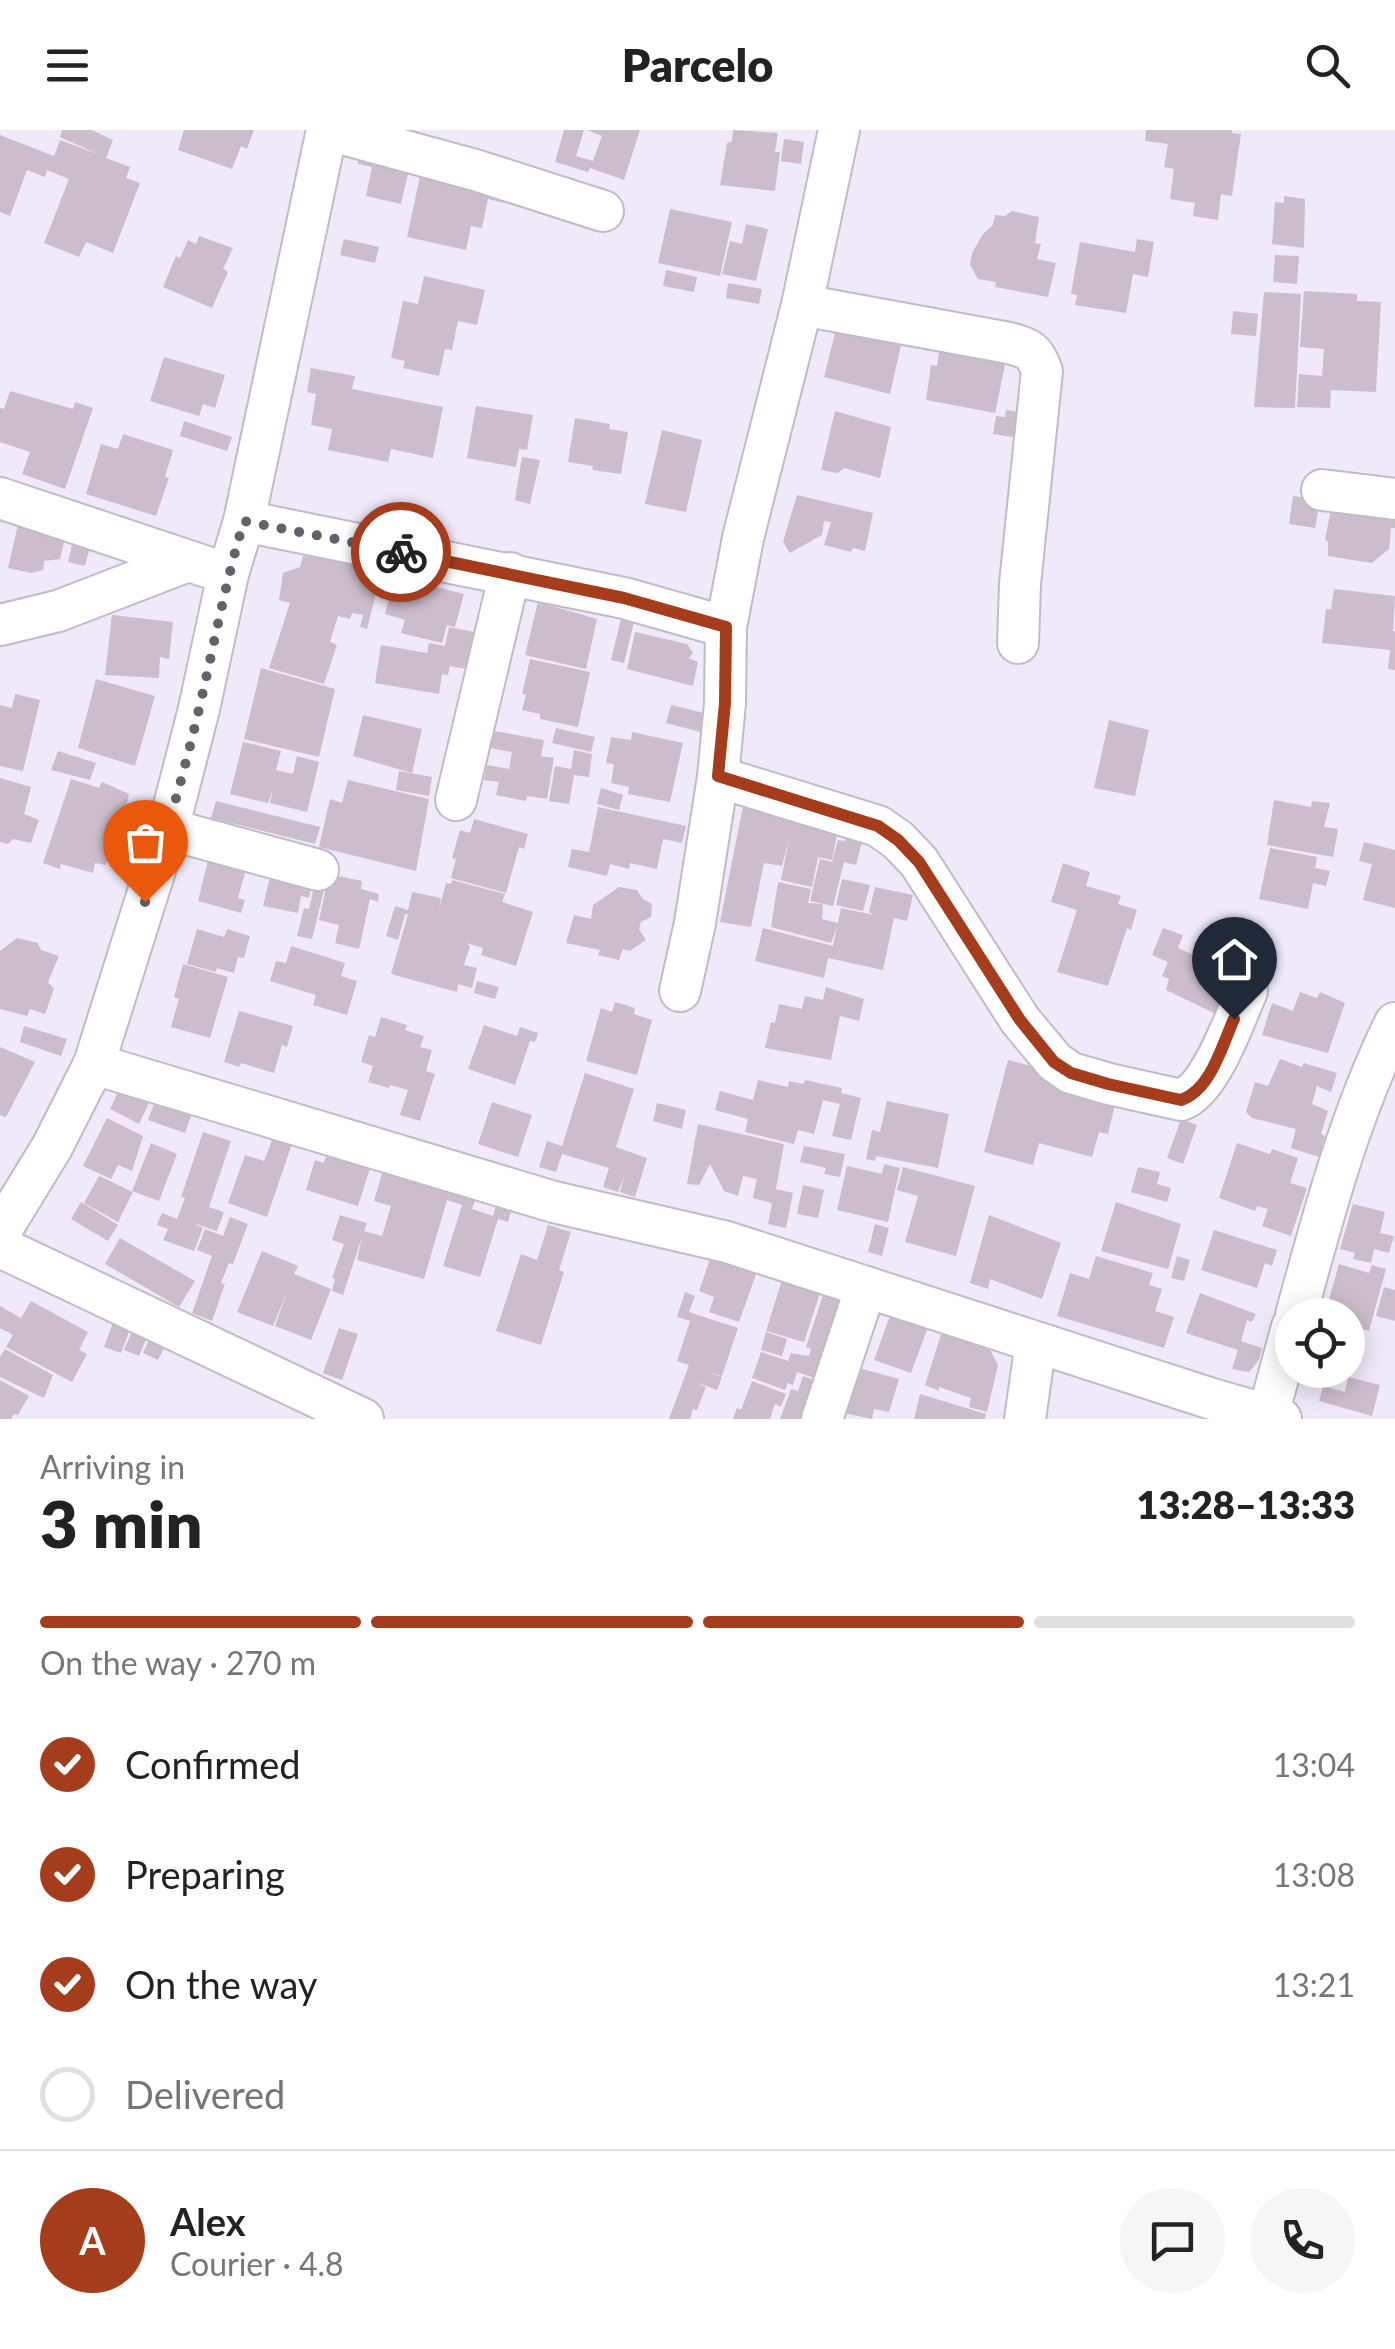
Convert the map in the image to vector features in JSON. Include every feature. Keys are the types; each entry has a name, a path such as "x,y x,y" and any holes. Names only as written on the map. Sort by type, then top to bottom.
{"street":[{"path":"0,1232 52,1147 94,1064 168,829 244,521 328,130 476,170 603,211"},
{"path":"680,991 695,924 718,776 725,703 726,627 743,538 802,305 840,130"},
{"path":"802,305 1029,348 1036,357 1042,371 1020,584 1018,643"},
{"path":"1322,490 1395,499"},
{"path":"0,498 228,574"},
{"path":"244,521 624,598 726,627"},
{"path":"0,625 58,611 188,561"},
{"path":"456,800 510,573"},
{"path":"718,776 878,826 898,840 919,862 1020,1020 1054,1062 1071,1073 1181,1100 1191,1096 1210,1074 1247,991"},
{"path":"168,829 318,870"},
{"path":"1301,1298 1372,1070 1395,1022"},
{"path":"94,1064 554,1202 727,1242 1274,1417 1280,1388"},
{"path":"0,1247 363,1419"},
{"path":"822,1419 866,1287"},
{"path":"1025,1419 1036,1342"}],"building":[{"path":"62,130 92,130 113,140 106,158 130,167 126,178 140,183 113,253 86,242 79,257 44,243 69,179 47,170 45,177 27,170 10,216 0,212 0,135 54,156 60,140 100,155 60,137"},
{"path":"184,130 254,130 247,149 241,146 232,169 178,150"},
{"path":"564,130 584,130 576,156 593,161 602,136 587,130 640,130 624,180 590,168 588,172 555,162"},
{"path":"733,130 778,133 775,191 720,185"},
{"path":"1146,130 1232,130 1241,134 1232,196 1221,194 1218,220 1193,216 1195,203 1170,199 1174,169 1164,167 1168,144 1145,141"},
{"path":"363,137 414,148 401,204 366,196 372,167 358,164"},
{"path":"784,139 804,142 801,164 781,161"},
{"path":"425,153 511,172 504,203 488,199 482,228 471,226 466,250 407,237"},
{"path":"1284,196 1305,199 1304,248 1272,244 1275,202 1284,203"},
{"path":"670,209 732,222 720,276 658,263"},
{"path":"1012,211 1039,217 1035,243 1041,244 1037,259 1056,263 1048,297 995,287 996,282 978,279 970,265 972,253 993,225 995,215 1005,216"},
{"path":"746,224 768,229 756,281 722,274 730,241 742,244"},
{"path":"199,236 233,248 223,269 228,272 212,308 163,287 176,256 180,258 188,240 196,244"},
{"path":"344,239 379,247 375,263 340,255"},
{"path":"1137,239 1154,242 1148,277 1133,274 1126,313 1075,305 1077,295 1071,294 1080,242 1135,252"},
{"path":"1275,255 1299,256 1297,284 1273,282"},
{"path":"666,270 697,277 694,292 663,286"},
{"path":"424,276 485,290 477,325 458,321 452,350 445,349 439,376 403,368 405,361 391,358 403,301 418,304"},
{"path":"728,283 762,289 759,304 726,298"},
{"path":"1304,291 1357,294 1357,301 1381,302 1376,392 1331,390 1330,408 1297,407 1299,374 1322,376 1324,349 1300,347"},
{"path":"1264,292 1301,294 1295,408 1254,407"},
{"path":"1233,311 1258,314 1256,336 1231,334"},
{"path":"836,329 901,345 890,394 824,377"},
{"path":"940,346 1006,360 995,413 926,400 931,365 937,366"},
{"path":"164,357 225,375 215,408 203,404 199,416 150,401"},
{"path":"311,368 355,376 352,389 443,407 433,458 391,449 388,462 328,450 332,429 311,425 316,394 307,392"},
{"path":"10,391 73,409 75,402 93,408 65,489 22,474 30,452 0,442 0,408 4,409"},
{"path":"476,406 533,415 527,450 519,449 516,467 467,458"},
{"path":"1006,410 1024,413 1020,438 993,434 996,416 1005,417"},
{"path":"835,411 891,427 880,478 844,468 838,473 821,470"},
{"path":"575,418 610,424 609,429 628,432 621,474 568,462"},
{"path":"184,421 232,437 227,451 180,436"},
{"path":"662,430 702,440 686,512 645,504"},
{"path":"123,434 173,450 165,477 169,478 156,516 86,494 101,444 118,449"},
{"path":"522,457 540,460 530,504 515,500"},
{"path":"797,495 873,513 865,551 853,548 851,552 824,545 831,522 824,521 822,535 790,553 783,542"},
{"path":"1293,496 1320,500 1315,528 1289,524"},
{"path":"1333,500 1395,511 1389,549 1372,563 1328,556 1325,539"},
{"path":"19,520 66,534 60,559 44,561 43,570 31,573 8,568"},
{"path":"76,529 93,534 85,566 68,562"},
{"path":"318,552 385,557 367,629 360,627 363,615 352,613 350,619 338,616 330,642 337,645 324,684 269,668 290,603 279,600 283,573 300,567 303,556 317,558"},
{"path":"395,577 464,594 455,627 447,625 442,643 401,633 405,620 385,614"},
{"path":"1334,589 1395,596 1395,670 1388,669 1390,650 1322,643 1326,609 1331,609"},
{"path":"538,602 597,619 586,669 525,655"},
{"path":"112,615 173,622 169,659 160,657 159,678 105,675"},
{"path":"621,619 634,622 624,663 611,660"},
{"path":"449,627 474,632 467,669 450,666 448,675 442,674 439,694 375,683 381,645 427,653 429,643 445,646"},
{"path":"635,632 687,644 693,653 689,658 698,662 693,686 627,669"},
{"path":"530,659 590,672 578,727 540,719 540,714 522,710"},
{"path":"261,668 335,689 319,757 244,739"},
{"path":"96,679 155,696 135,766 78,748"},
{"path":"15,694 40,700 23,771 0,766 0,705 12,708"},
{"path":"671,705 708,714 704,733 666,723"},
{"path":"363,715 422,729 412,773 353,756"},
{"path":"1109,720 1149,730 1135,796 1094,788"},
{"path":"556,728 595,737 591,752 552,743"},
{"path":"483,729 544,740 541,756 554,758 547,799 527,796 526,801 496,795 499,782 484,780 487,765 509,769 512,752 480,746"},
{"path":"632,732 683,743 670,802 628,794 629,787 611,783 614,764 606,763 611,737 631,740"},
{"path":"243,742 281,751 276,770 293,774 297,756 319,762 307,812 270,803 273,789 268,803 230,794"},
{"path":"574,750 592,754 589,777 574,775 569,804 549,801 555,766 571,769"},
{"path":"58,751 96,763 90,780 51,770"},
{"path":"399,771 432,777 429,796 396,790"},
{"path":"0,778 31,787 24,814 39,820 31,843 13,839 8,844 0,842"},
{"path":"71,779 99,788 102,782 129,794 124,816 118,815 115,828 107,832 102,843 111,846 106,865 95,863 93,873 43,863"},
{"path":"348,780 429,799 416,871 319,847 330,799 342,803"},
{"path":"601,788 623,795 619,810 597,804"},
{"path":"1274,800 1311,807 1312,801 1330,803 1324,827 1338,829 1333,857 1267,845"},
{"path":"216,801 320,827 315,844 211,818"},
{"path":"743,806 839,825 832,860 818,857 812,887 781,880 789,839 782,866 764,863 751,927 720,922"},
{"path":"598,807 686,826 682,843 663,839 657,869 630,863 629,869 610,864 607,876 568,867 572,849 589,852"},
{"path":"474,819 528,834 524,849 519,847 506,893 451,878 460,830 470,833"},
{"path":"848,830 864,834 856,865 844,862 833,906 810,901 820,859 832,862 838,840 845,841"},
{"path":"1364,842 1395,850 1395,908 1363,900 1372,864 1359,861"},
{"path":"1270,848 1317,857 1315,868 1330,871 1326,886 1313,883 1308,909 1259,899"},
{"path":"208,860 248,862 238,898 245,900 241,913 198,901"},
{"path":"1063,863 1090,872 1086,886 1121,896 1118,904 1137,910 1108,986 1057,972 1077,910 1051,902"},
{"path":"316,865 309,898 301,896 298,913 263,906 271,873"},
{"path":"329,874 362,881 361,889 379,894 378,902 370,899 359,949 335,943 339,925 319,920"},
{"path":"842,879 870,885 863,911 836,905"},
{"path":"452,880 505,894 502,902 533,912 516,966 481,955 483,948 466,943 470,946 464,965 477,968 472,988 458,984 457,992 391,974 408,914 398,940 386,936 395,906 408,910 412,892 441,898 439,909 446,883 451,884"},
{"path":"778,882 811,889 808,903 823,904 822,919 838,923 841,908 874,915 869,912 875,887 913,895 907,921 894,918 883,970 828,958 824,978 755,961 763,928 833,946 837,927 831,943 771,927"},
{"path":"314,887 324,890 312,939 297,936"},
{"path":"619,887 637,890 652,904 651,917 641,922 639,929 646,940 630,951 623,949 619,960 598,955 600,950 566,943 574,915 591,919 593,905"},
{"path":"1163,928 1183,935 1178,948 1235,968 1216,1014 1166,990 1169,979 1162,976 1168,962 1152,955"},
{"path":"197,929 224,937 227,929 250,936 244,958 238,957 234,973 187,964"},
{"path":"17,938 38,943 41,950 59,956 48,982 54,989 45,1014 30,1009 27,1016 0,1009 0,951"},
{"path":"291,946 345,963 341,976 357,981 347,1015 313,1005 316,995 270,981 276,961 286,963"},
{"path":"183,964 228,977 210,1038 171,1027"},
{"path":"477,981 499,987 495,999 474,993"},
{"path":"826,987 864,999 859,1021 840,1016 831,1060 765,1048 779,1004 802,1009 805,996 823,1000"},
{"path":"1300,992 1317,998 1320,992 1345,1003 1328,1053 1262,1035 1272,1003 1293,1011"},
{"path":"615,1002 635,1008 634,1014 652,1020 637,1075 586,1061 601,1008 612,1012"},
{"path":"239,1011 293,1026 287,1047 282,1045 274,1073 224,1062"},
{"path":"381,1017 407,1025 405,1030 424,1036 420,1047 432,1050 426,1071 435,1074 420,1121 400,1115 408,1090 368,1082 373,1066 361,1062 369,1035 375,1037"},
{"path":"484,1025 517,1036 520,1027 538,1033 535,1042 530,1041 515,1085 468,1069"},
{"path":"24,1026 67,1039 61,1056 20,1042"},
{"path":"0,1047 35,1062 6,1117 0,1115"},
{"path":"1280,1059 1337,1073 1331,1092 1317,1086 1312,1104 1328,1111 1319,1157 1291,1148 1296,1129 1252,1118 1246,1112 1255,1082 1268,1086"},
{"path":"1008,1060 1057,1072 1116,1100 1108,1134 1099,1132 1092,1157 1039,1143 1033,1165 984,1152"},
{"path":"585,1073 634,1089 616,1147 647,1158 635,1197 620,1192 625,1174 618,1192 603,1187 609,1168 562,1154 556,1172 539,1167 547,1141 562,1146"},
{"path":"758,1080 788,1087 789,1081 804,1084 805,1080 842,1088 841,1093 861,1098 851,1140 832,1136 840,1104 823,1100 814,1134 798,1130 794,1144 745,1132 748,1119 715,1110 720,1091 753,1100"},
{"path":"121,1086 154,1092 139,1124 110,1109"},
{"path":"159,1090 196,1103 185,1133 148,1120"},
{"path":"887,1101 949,1114 938,1168 876,1156 875,1161 866,1159 872,1130 880,1132"},
{"path":"492,1102 532,1115 518,1157 478,1144"},
{"path":"657,1103 686,1110 682,1129 653,1121"},
{"path":"107,1118 143,1136 132,1171 118,1165 111,1179 83,1166"},
{"path":"1181,1119 1197,1125 1183,1164 1167,1158"},
{"path":"698,1124 784,1144 776,1189 793,1193 786,1228 768,1224 772,1203 753,1198 757,1179 743,1176 738,1196 724,1191 710,1164 699,1185 687,1184"},
{"path":"203,1132 231,1141 209,1207 224,1212 217,1231 193,1223 203,1228 194,1251 163,1240 168,1229 157,1225 162,1213 177,1219"},
{"path":"274,1135 293,1141 267,1217 228,1203 245,1155 264,1161"},
{"path":"151,1143 177,1154 159,1201 132,1191"},
{"path":"1237,1143 1298,1158 1290,1183 1307,1188 1291,1236 1262,1226 1268,1209 1257,1206 1255,1211 1219,1198"},
{"path":"329,1145 373,1159 358,1206 306,1190 315,1160 324,1163"},
{"path":"804,1146 845,1154 840,1177 824,1174 826,1168 800,1162"},
{"path":"385,1163 478,1191 472,1209 493,1216 497,1202 513,1206 508,1222 498,1219 480,1277 443,1266 462,1205 447,1200 424,1279 357,1260 362,1237 343,1295 332,1291 332,1278 344,1244 332,1240 340,1215 367,1223 364,1231 382,1236 391,1206 374,1201"},
{"path":"884,1164 900,1168 888,1222 837,1210 847,1166 882,1174"},
{"path":"903,1167 975,1186 956,1256 905,1242 918,1196 897,1190"},
{"path":"1138,1167 1160,1172 1157,1184 1171,1188 1167,1202 1131,1192"},
{"path":"99,1176 133,1192 118,1222 84,1203"},
{"path":"803,1185 824,1190 818,1218 797,1214"},
{"path":"81,1202 118,1225 108,1241 71,1219"},
{"path":"1116,1202 1181,1224 1168,1269 1101,1251"},
{"path":"1353,1204 1385,1212 1380,1233 1394,1236 1389,1253 1374,1249 1371,1263 1353,1259 1355,1253 1340,1249"},
{"path":"989,1215 1061,1243 1042,1299 990,1279 988,1289 970,1283"},
{"path":"230,1217 248,1224 233,1264 229,1263 221,1283 225,1284 212,1321 192,1313 212,1256 197,1250 205,1229 223,1236"},
{"path":"875,1224 889,1228 882,1256 868,1252"},
{"path":"548,1225 571,1232 559,1270 564,1272 541,1345 496,1331 521,1254 537,1260"},
{"path":"1214,1230 1277,1250 1272,1266 1265,1263 1257,1288 1201,1270"},
{"path":"120,1238 195,1281 179,1307 105,1264"},
{"path":"713,1250 759,1266 739,1322 709,1312 714,1297 699,1291"},
{"path":"262,1251 298,1266 294,1274 331,1289 311,1340 275,1326 288,1289 273,1326 237,1312"},
{"path":"1096,1256 1153,1273 1149,1285 1162,1289 1155,1311 1174,1317 1164,1348 1057,1316 1070,1273 1089,1279"},
{"path":"1177,1256 1190,1260 1184,1281 1171,1278"},
{"path":"1339,1264 1369,1273 1372,1265 1386,1269 1369,1331 1365,1330 1365,1298 1329,1298"},
{"path":"783,1277 821,1290 804,1342 766,1331"},
{"path":"1384,1287 1395,1290 1395,1321 1376,1316"},
{"path":"685,1292 695,1296 689,1312 738,1328 722,1376 710,1373 722,1377 717,1390 696,1382 706,1387 697,1410 693,1409 690,1419 669,1419 689,1365 677,1361 690,1321 677,1317"},
{"path":"824,1292 844,1299 826,1382 797,1372 793,1385 788,1383 785,1390 752,1378 761,1352 788,1361 791,1353 809,1356 811,1349 806,1347"},
{"path":"1200,1293 1256,1314 1252,1322 1247,1320 1241,1341 1262,1348 1259,1360 1249,1372 1232,1369 1238,1350 1186,1333"},
{"path":"31,1301 88,1332 79,1350 87,1354 72,1382 6,1347 13,1335 0,1328 0,1306 21,1318"},
{"path":"117,1312 134,1319 121,1353 104,1347"},
{"path":"891,1313 928,1327 911,1373 874,1360"},
{"path":"136,1322 151,1328 139,1356 124,1350"},
{"path":"339,1328 358,1334 342,1380 323,1373"},
{"path":"943,1328 988,1346 998,1365 987,1412 969,1407 971,1398 925,1385"},
{"path":"153,1331 184,1345 179,1355 164,1348 158,1360 143,1353"},
{"path":"766,1332 787,1339 782,1356 761,1350"},
{"path":"5,1349 53,1375 44,1398 0,1377 0,1357"},
{"path":"855,1367 899,1379 889,1412 874,1409 872,1419 843,1413"},
{"path":"803,1376 827,1384 814,1419 780,1419 791,1389 798,1391"},
{"path":"0,1380 29,1396 18,1415 11,1419 0,1419"},
{"path":"752,1381 786,1394 781,1407 775,1404 770,1419 733,1419 737,1408 741,1410"},
{"path":"1365,1381 1380,1385 1372,1416 1319,1401 1322,1388 1345,1392 1346,1388 1365,1388"},
{"path":"920,1394 986,1414 985,1419 914,1419"}],"way so far":[{"path":"145,902 168,829 244,521 401,552"}],"route":[{"path":"401,552 624,598 726,627 725,703 718,776 878,826 898,840 919,862 1020,1020 1054,1062 1071,1073 1181,1100 1198,1090 1210,1074 1234,1019"}]}
